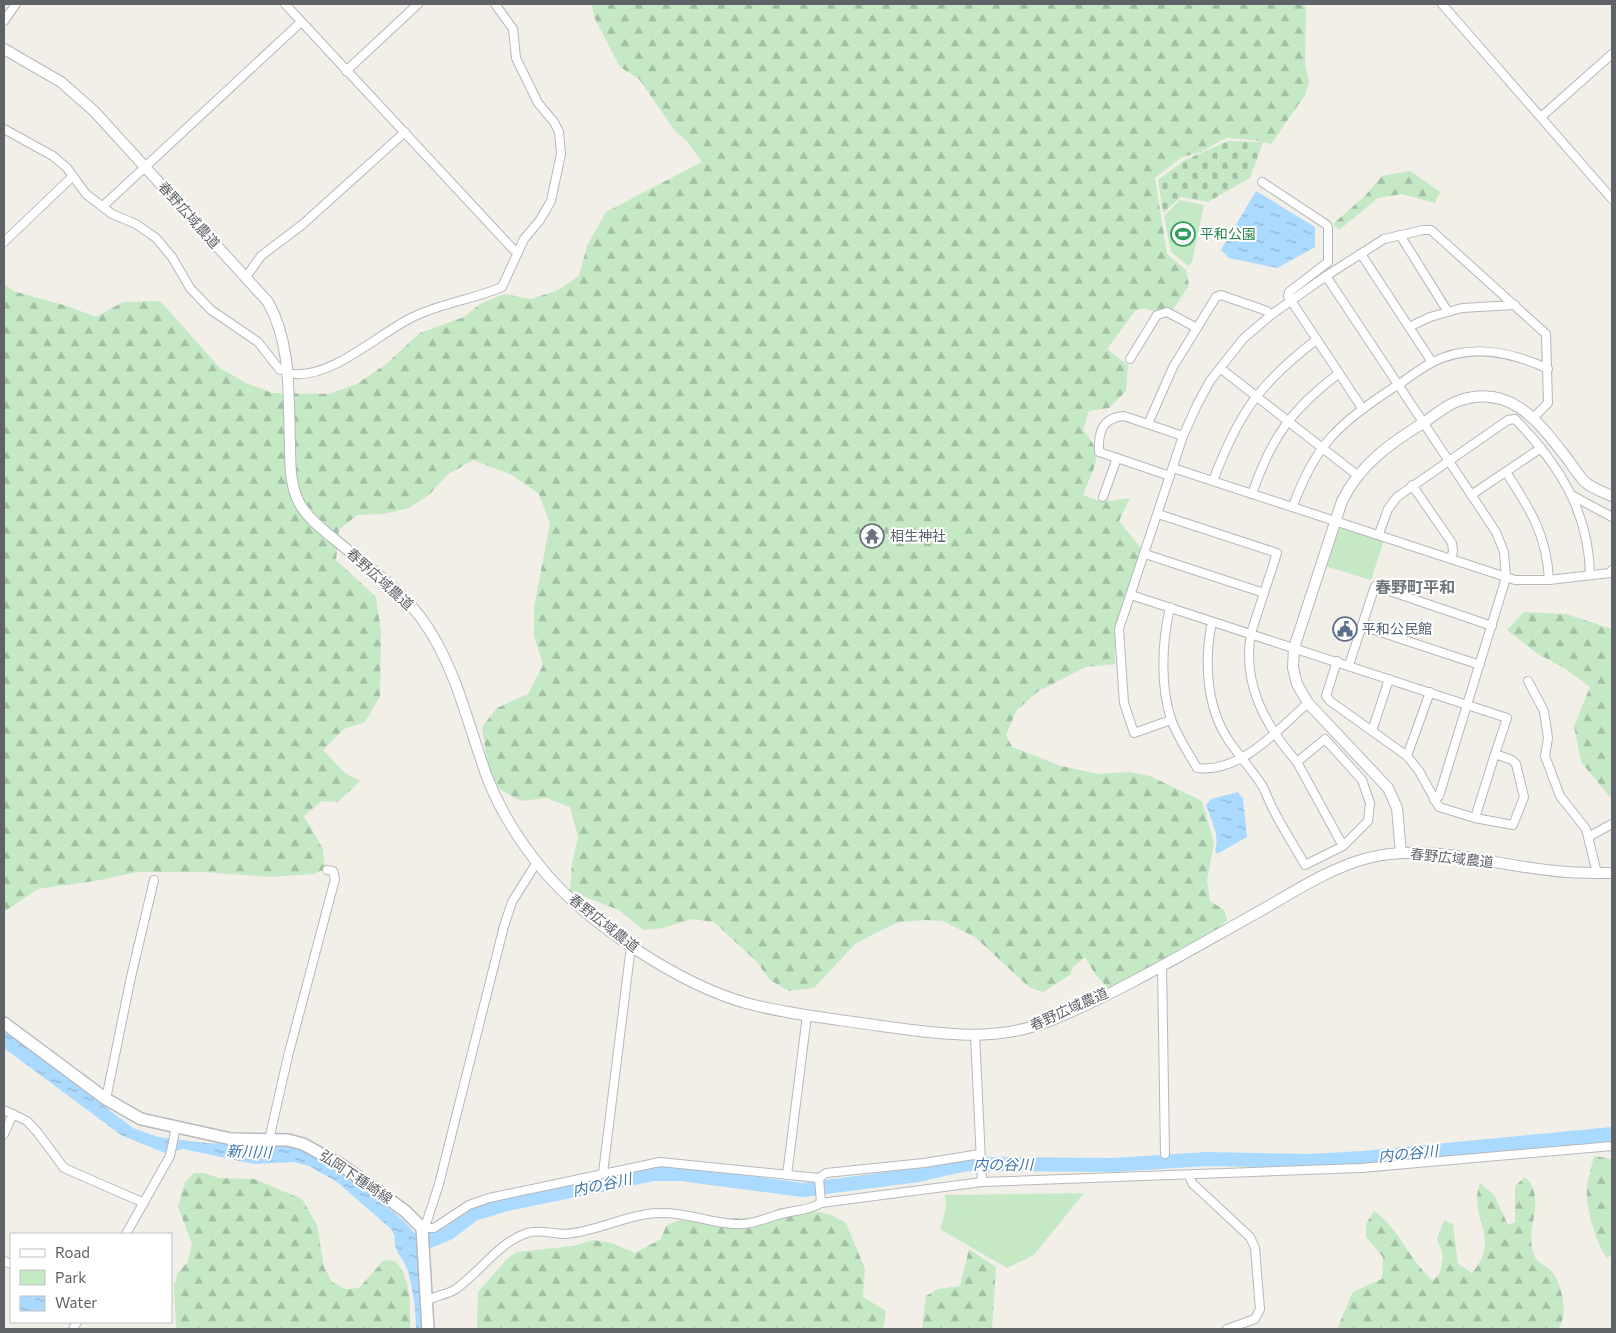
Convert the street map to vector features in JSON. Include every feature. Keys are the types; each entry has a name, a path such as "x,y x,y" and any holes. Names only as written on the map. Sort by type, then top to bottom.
{"main road":[{"name":"弘岡下種崎線","path":"4,1023 106,1099 141,1119 176,1130 231,1139 288,1140 322,1153 405,1211 423,1231"},
{"path":"423,1231 425,1302 428,1329"}],"street":[{"path":"4,21 16,4"},
{"path":"285,4 513,249 518,252"},
{"path":"346,71 418,4"},
{"path":"294,374 309,375 364,348 409,318 445,303 476,298 502,287 524,238 540,220 551,201 561,154 558,132 554,122 538,104 516,58 514,29 495,4"},
{"path":"1442,4 1612,199"},
{"path":"103,206 302,22"},
{"name":"春野広域農道","path":"4,48 62,82 94,111 268,302 284,340 290,463 293,487 298,502 322,528 407,601 423,620 440,647 453,674 488,779 499,805 519,838 537,862 586,912 659,964 725,997 752,1005 924,1032 975,1035 1028,1029 1046,1022 1162,965 1334,871 1372,857 1402,853 1452,856 1565,872 1612,873"},
{"path":"1541,117 1612,54"},
{"path":"4,129 53,156 73,176 86,194 112,214 136,224 156,238 172,257 196,293 211,310 258,342 280,370"},
{"path":"246,277 261,256 303,224 405,132"},
{"path":"4,242 73,176"},
{"path":"1262,182 1327,225 1328,262 1289,292 1288,296 1362,408"},
{"path":"1171,720 1134,733 1124,703 1119,629 1171,472 1197,405 1220,368 1243,339 1271,315 1326,276 1384,239 1430,230 1546,334 1548,403 1534,417"},
{"path":"1400,235 1448,312"},
{"path":"1361,254 1432,362"},
{"path":"1326,276 1496,532 1504,552 1507,567 1506,578 1468,705 1438,796 1434,800"},
{"path":"1148,424 1173,367 1216,297 1221,295 1267,311 1271,315"},
{"path":"1409,327 1462,308 1515,305"},
{"path":"1130,359 1157,315 1167,312 1196,328"},
{"path":"1212,482 1226,444 1256,395 1282,366 1316,340"},
{"path":"1292,506 1303,479 1322,447 1362,408 1432,362 1450,356 1477,351 1501,352 1525,358 1548,370"},
{"path":"1220,368 1357,475"},
{"path":"1252,494 1271,447 1288,420 1311,395 1338,374"},
{"path":"1402,853 1397,808 1388,788 1308,703 1297,684 1293,668 1294,648 1342,501 1357,475 1385,448 1457,401 1475,397 1496,397 1510,402 1534,417 1585,481 1599,491 1612,496"},
{"path":"1184,436 1124,416 1114,417 1104,423 1098,438 1099,452 1212,482 1292,506 1506,578 1527,582 1610,573 1612,570"},
{"path":"1379,534 1388,509 1397,497 1508,420 1515,418 1540,448 1573,496 1588,545 1590,575"},
{"path":"1472,496 1540,448"},
{"path":"1103,496 1117,458"},
{"path":"1506,472 1533,514 1544,540 1549,580"},
{"path":"1412,485 1452,543 1454,551 1451,559"},
{"path":"1573,496 1612,517"},
{"path":"1158,514 1277,553 1248,647 1253,694 1274,732 1297,762 1343,846"},
{"path":"1145,554 1264,593"},
{"path":"1349,665 1375,586 1492,626"},
{"path":"1130,595 1507,718 1475,818"},
{"path":"1170,607 1164,632 1164,656 1171,720 1197,768 1206,769 1242,759 1308,703"},
{"path":"1212,622 1208,639 1207,669 1211,696 1228,739 1264,788 1271,805 1305,865 1343,846 1368,821 1370,803 1362,780 1325,738 1297,762"},
{"path":"1362,626 1480,665"},
{"path":"1337,661 1326,696 1330,701 1406,756 1419,770 1434,800 1443,810 1475,818 1514,824 1524,797 1516,764 1512,760 1495,754"},
{"path":"1372,731 1389,678"},
{"path":"1528,681 1544,711 1548,738 1545,756 1560,796 1586,828 1590,836 1597,873"},
{"path":"1406,756 1430,692"},
{"path":"1590,836 1612,824"},
{"path":"423,1231 438,1184 504,926 512,902 537,862"},
{"path":"269,1140 288,1056 334,878 333,871 327,870"},
{"path":"106,1099 131,977 154,880"},
{"path":"603,1173 630,954 633,946"},
{"path":"1162,965 1165,1154"},
{"path":"787,1175 807,1015"},
{"path":"975,1035 982,1179"},
{"path":"4,1110 27,1122 38,1133 64,1168 144,1203"},
{"path":"4,1134 13,1114"},
{"path":"127,1233 170,1156 176,1130"},
{"path":"425,1302 434,1296 453,1290 473,1276 506,1243 530,1232 568,1234 604,1226 637,1215 662,1213 730,1224 746,1224 781,1214 813,1208 821,1200 982,1179 1189,1175 1370,1167 1612,1146"},
{"path":"819,1180 826,1173 980,1155"},
{"path":"423,1231 434,1228 469,1205 489,1198 660,1162 674,1162 819,1180"},
{"path":"1189,1175 1192,1183 1250,1237 1255,1248 1260,1309 1255,1319 1227,1329"},
{"path":"819,1180 821,1200"}],"green space":[{"path":"592,4 1300,4 1306,6 1305,64 1309,83 1305,95 1271,144 1254,140 1226,138 1201,152 1182,157 1155,178 1167,254 1186,270 1189,285 1174,308 1156,312 1144,308 1135,311 1107,349 1128,365 1126,391 1109,408 1089,411 1083,430 1094,447 1096,461 1083,495 1102,502 1130,498 1119,521 1143,551 1115,629 1115,664 1086,667 1037,692 1016,711 1006,735 1012,747 1061,766 1098,774 1129,772 1150,776 1202,801 1214,843 1207,880 1210,901 1224,910 1227,920 1212,935 1200,943 1181,948 1154,967 1108,988 1095,974 1085,957 1073,967 1070,975 1043,992 1029,987 975,937 943,921 899,922 854,945 814,988 789,991 770,980 757,962 714,922 692,919 663,928 644,930 619,910 570,891 572,864 578,837 570,807 546,798 521,801 499,789 488,766 482,727 497,708 528,694 543,665 534,636 534,607 550,524 539,494 512,475 473,460 447,475 430,494 409,508 383,514 357,515 339,530 336,560 376,597 381,632 380,696 365,722 344,729 323,750 345,773 360,781 338,802 322,801 304,816 323,849 325,869 314,874 269,877 204,872 137,872 95,881 38,889 4,912 4,284 13,291 67,306 96,317 123,302 160,301 220,368 246,383 272,393 329,394 357,384 386,364 420,333 464,317 480,304 504,294 531,299 556,291 579,276 587,246 606,212 702,162 686,140 675,131 639,79 620,67 594,17"},
{"path":"1228,141 1263,142 1250,178 1208,202 1181,197 1163,213 1158,180 1183,161"},
{"path":"1410,171 1440,192 1435,203 1401,194 1378,198 1339,230 1333,224 1365,196 1382,176"},
{"name":"平和公園","path":"1180,200 1204,205 1192,262 1188,266 1171,252 1164,216"},
{"path":"1338,525 1384,540 1371,580 1325,566"},
{"path":"1524,612 1566,614 1612,629 1612,799 1581,762 1574,726 1590,687 1564,668 1538,654 1507,630"},
{"path":"1594,1156 1612,1159 1612,1255 1607,1258 1595,1234 1588,1204 1588,1179"},
{"path":"194,1173 204,1173 219,1178 254,1179 302,1199 317,1225 324,1267 332,1282 345,1289 359,1288 384,1260 395,1261 401,1268 407,1284 410,1303 410,1329 176,1329 174,1286 178,1273 188,1261 192,1244 178,1207 185,1182"},
{"path":"1525,1177 1532,1186 1535,1195 1531,1236 1535,1257 1556,1277 1563,1300 1563,1316 1558,1329 1337,1329 1353,1292 1382,1279 1383,1257 1366,1237 1366,1224 1374,1211 1390,1226 1424,1272 1433,1281 1440,1273 1443,1255 1437,1240 1444,1220 1453,1224 1458,1264 1472,1273 1481,1260 1485,1238 1477,1195 1480,1183 1494,1195 1508,1225 1515,1222 1515,1186"},
{"path":"1084,1193 1034,1255 1007,1268 940,1229 946,1209 945,1195"},
{"path":"780,1208 806,1209 831,1215 846,1223 865,1269 863,1297 886,1311 883,1329 477,1329 478,1292 507,1259 517,1252 573,1246 593,1240 612,1243 635,1253 661,1239 666,1226 677,1221 761,1217"},
{"path":"969,1249 996,1267 992,1329 922,1329 926,1296 938,1289 960,1286"}],"water":[{"path":"1256,191 1315,227 1315,247 1277,268 1229,258 1221,250"},
{"path":"1238,792 1243,799 1247,837 1217,854 1215,850 1216,834 1206,805 1211,799"},
{"name":"新川川","path":"4,1030 133,1128 158,1137 206,1143 287,1145 307,1151 344,1172 403,1220 417,1236 424,1329 416,1329 415,1307 410,1278 395,1246 395,1236 390,1228 337,1182 309,1166 294,1162 254,1164 183,1149 165,1153 121,1135 4,1048"}],"waterway":[{"name":"内の谷川","path":"412,1248 449,1233 474,1214 503,1205 654,1174 681,1174 803,1190 918,1175 967,1164 1113,1165 1206,1159 1308,1161 1363,1158 1612,1134"}],"place":[{"name":"平和公園","path":"1183,234"},
{"name":"相生神社","path":"872,536"},
{"name":"平和公民館","path":"1345,629"}],"district":[{"name":"春野町平和","path":"1415,587"}]}
